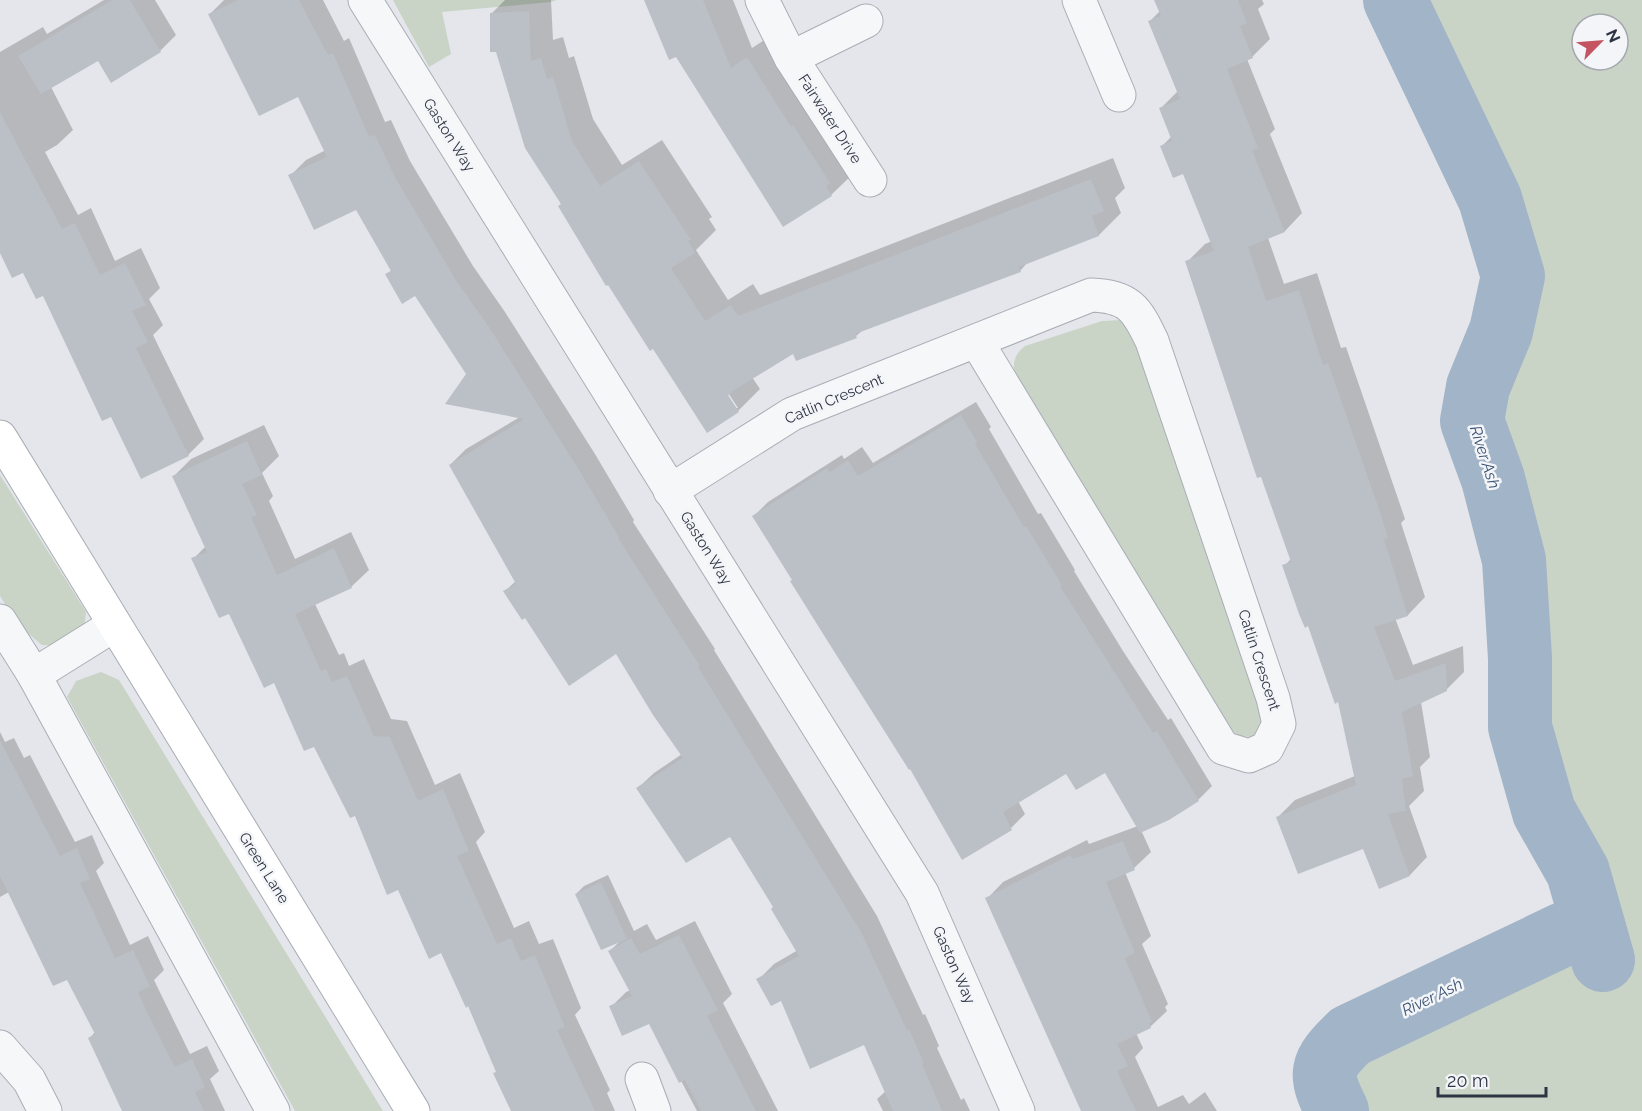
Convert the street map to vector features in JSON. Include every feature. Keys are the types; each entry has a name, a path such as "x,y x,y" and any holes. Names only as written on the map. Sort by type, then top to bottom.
{"main road":[{"name":"Green Lane","path":"0,437 413,1111"}],"street":[{"name":"Gaston Way","path":"365,0 922,893 1018,1111"},
{"name":"Fairwater Drive","path":"762,0 791,58 870,180"},
{"path":"1079,0 1119,95"},
{"name":"Fairwater Drive","path":"791,58 866,21"},
{"name":"Catlin Crescent","path":"670,491 792,414 1091,295 1110,296 1130,305 1142,320 1152,341 1274,698 1279,724 1267,748 1249,756 1223,748 977,342"},
{"path":"0,621 34,675 273,1111"},
{"path":"34,675 114,625"},
{"path":"0,1047 29,1080 45,1111"},
{"path":"642,1079 654,1111"}],"green space":[{"path":"393,0 557,0 442,12 451,54 429,67"},
{"path":"1395,0 1642,0 1642,1111 1337,1111 1326,1083 1326,1071 1331,1055 1357,1048 1566,949 1594,929 1578,872 1544,812 1520,727 1520,658 1514,560 1493,479 1472,421 1478,387 1506,361 1529,276 1478,141 1450,115"},
{"path":"1121,320 1132,326 1266,729 1253,737 1238,736 1221,719 1015,381 1014,362 1025,346 1102,321"},
{"path":"0,475 86,612 84,629 62,646 42,645 18,625 0,596"},
{"path":"101,672 119,680 383,1111 295,1111 67,697 76,681"}],"building":[{"path":"112,0 130,0 161,52 111,83 98,61 41,94 18,56"},
{"path":"238,0 299,0 328,55 333,53 369,137 375,135 395,177 457,282 489,327 579,470 618,538 700,666 698,667 861,932 907,1030 909,1029 942,1111 893,1111 864,1045 810,1069 781,1001 771,1006 756,979 799,956 771,909 773,907 730,837 686,863 636,788 683,758 653,715 616,654 569,686 525,618 522,620 503,591 516,584 449,465 524,419 445,404 466,374 415,296 402,304 385,274 391,271 356,210 314,230 288,175 327,157 298,97 259,116 208,14"},
{"path":"644,0 703,0 731,68 747,57 830,183 826,186 832,196 783,227 676,57 669,60"},
{"path":"1154,0 1238,0 1247,23 1240,26 1253,58 1227,69 1258,148 1252,150 1285,232 1248,247 1266,301 1299,290 1323,365 1328,363 1380,512 1388,538 1384,539 1408,616 1374,627 1395,681 1446,663 1447,691 1402,712 1413,776 1402,779 1406,811 1388,814 1410,876 1379,889 1363,849 1298,874 1276,817 1356,785 1338,702 1335,704 1308,626 1305,628 1282,565 1291,562 1261,477 1257,478 1185,261 1214,251 1183,174 1173,178 1160,146 1172,141 1159,108 1180,99 1148,21 1161,16"},
{"path":"529,11 531,61 541,58 547,79 553,77 572,141 600,186 639,161 691,240 688,241 695,253 671,268 705,321 731,305 738,316 1091,179 1104,211 1092,216 1099,236 1019,267 1021,272 855,334 857,338 796,361 793,354 731,392 728,395 739,412 707,433 653,349 650,351 608,285 606,286 558,206 561,204 525,148 496,52 490,52 490,13"},
{"path":"0,112 62,229 75,223 100,275 125,263 146,305 132,311 148,342 136,348 189,456 141,479 111,417 102,421 43,296 36,299 23,273 12,278 0,253"},
{"path":"961,415 977,442 975,444 1024,527 1026,526 1062,585 1060,586 1153,733 1157,731 1199,801 1169,820 1140,833 1105,773 1076,790 1066,774 1003,812 1012,830 962,860 910,769 790,581 792,580 752,516 827,468 830,472 848,460 858,476"},
{"path":"247,441 262,475 242,484 257,515 251,517 277,575 334,548 352,588 295,614 321,671 326,669 332,682 347,676 374,736 390,737 418,801 443,789 469,851 457,856 497,944 511,938 521,961 535,955 565,1027 557,1030 595,1111 511,1111 493,1073 496,1072 468,1006 466,1008 441,953 429,959 398,890 387,895 355,816 350,818 314,747 304,751 274,683 264,688 229,614 219,618 191,558 207,552 172,476"},
{"path":"0,740 60,856 77,848 90,879 80,883 115,958 133,950 150,986 138,992 175,1067 192,1059 205,1087 195,1092 204,1111 122,1111 88,1038 95,1034 67,980 53,986 0,876"},
{"path":"1123,841 1135,870 1106,882 1135,953 1125,958 1152,1022 1149,1023 1151,1028 1117,1044 1128,1066 1117,1071 1136,1111 1081,1111 985,898 1070,855 1073,859"},
{"path":"601,882 627,939 601,950 575,894"},
{"path":"679,935 718,1010 707,1016 756,1111 701,1111 685,1080 679,1083 649,1024 622,1036 609,1006 632,996 608,951 631,938 640,954"}],"waterway":[{"name":"River Ash","path":"1395,0 1490,199 1513,276 1501,331 1478,387 1472,421 1493,479 1514,560 1520,658 1520,727 1544,812 1578,872 1603,960"},
{"name":"River Ash","path":"1337,1111 1327,1087 1325,1070 1333,1055 1350,1036 1564,934 1594,929"}]}
